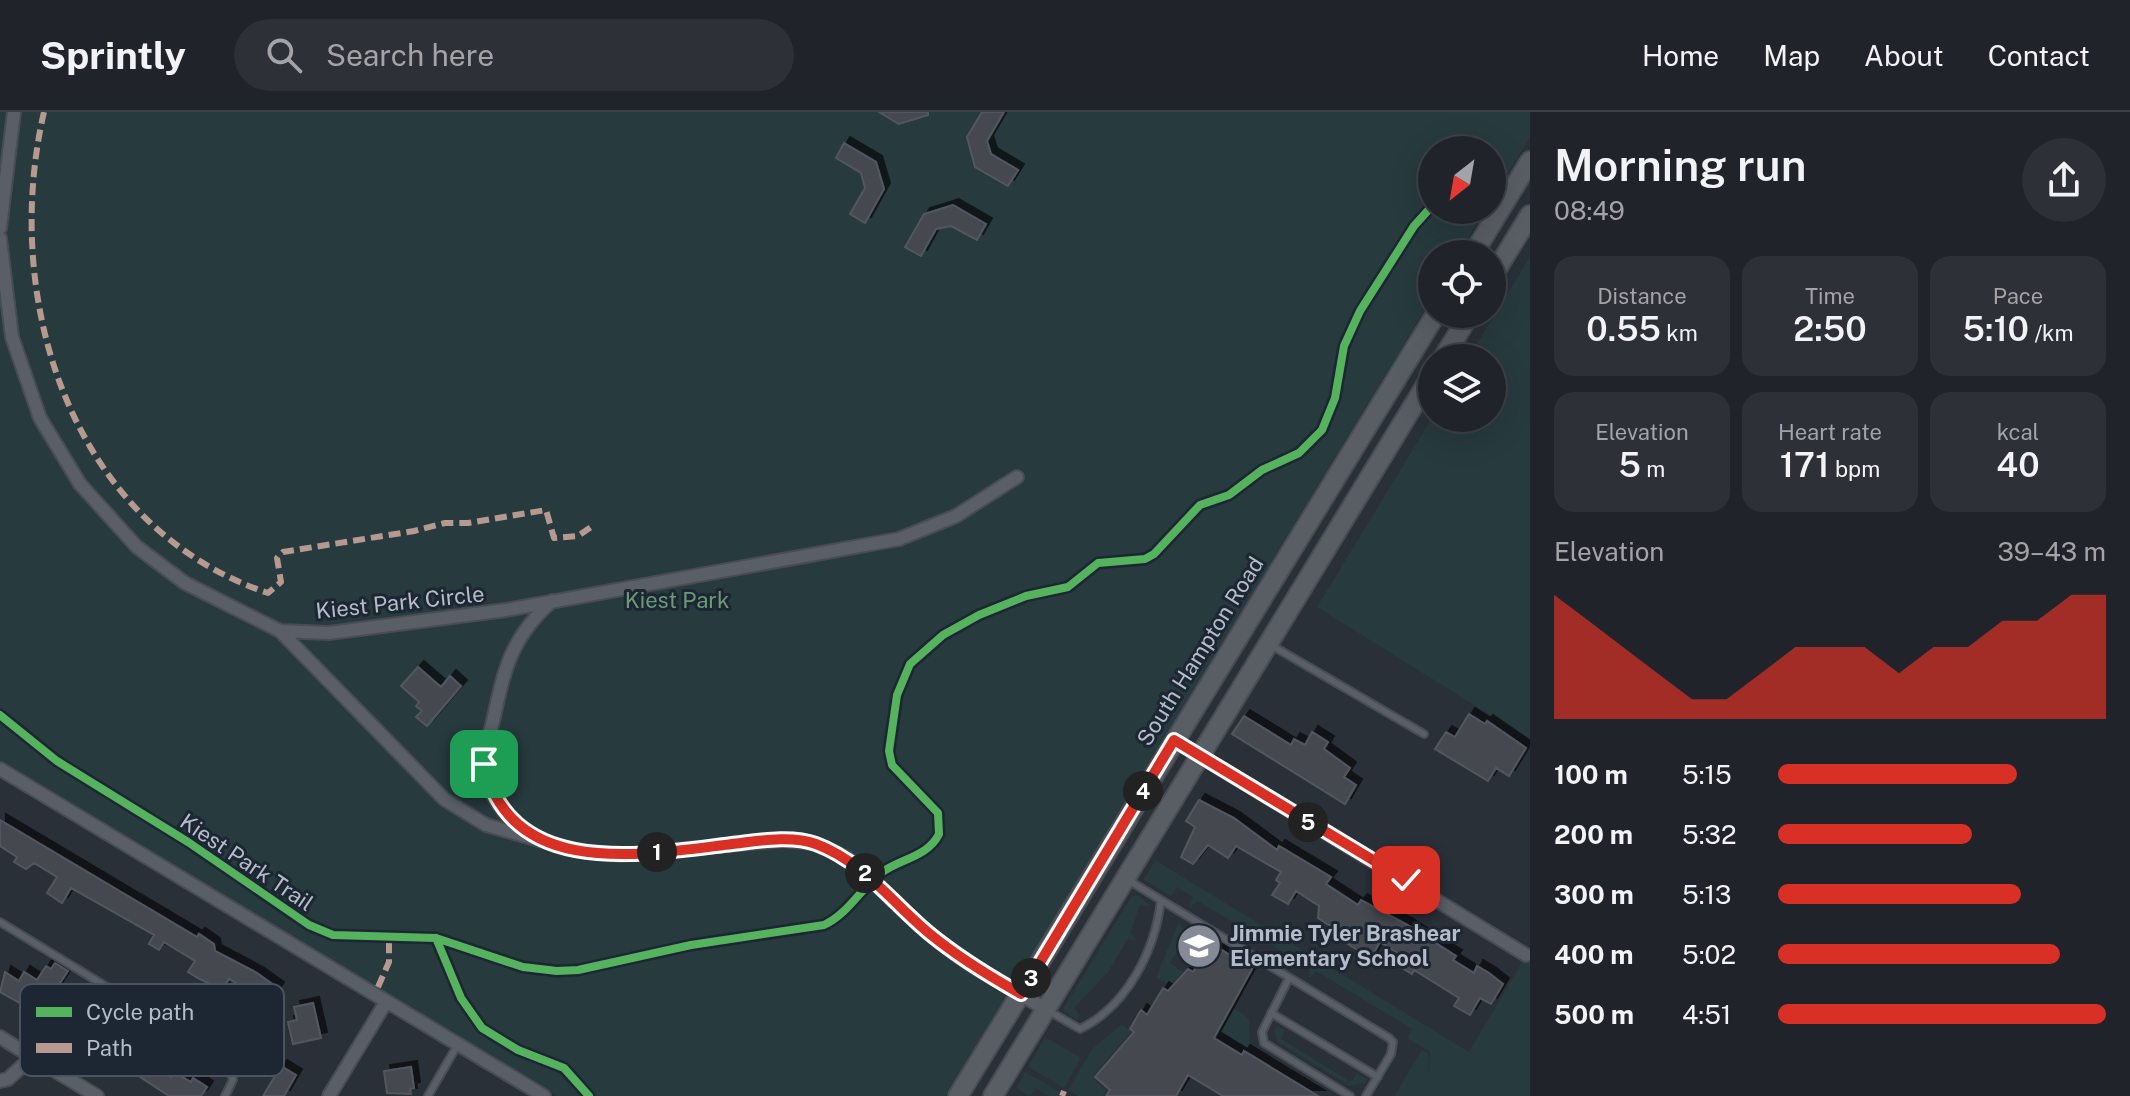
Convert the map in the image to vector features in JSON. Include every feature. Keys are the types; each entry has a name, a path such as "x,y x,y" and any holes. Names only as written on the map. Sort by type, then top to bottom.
{"main road":[{"path":"1482,240 1530,161"},
{"path":"1506,254 1530,215"},
{"name":"South Hampton Road","path":"958,1096 1427,328"},
{"path":"1412,353 1418,357"},
{"path":"1000,1092 1128,880 1197,757 1418,398"}],"street":[{"path":"0,228 2,175 14,112"},
{"name":"Kiest Park Circle","path":"0,238 12,337 40,418 80,484 137,547 185,583 280,631 329,633 506,610 555,598 899,539 956,516 1017,477"},
{"path":"536,840 505,813 488,785 484,764 511,650 528,622 555,598"},
{"path":"280,631 444,799 486,825 575,850 621,855 783,840 813,843 847,858 928,933 968,963 1047,1010"},
{"path":"1174,740 1197,757 1526,955"},
{"path":"0,769 544,1096"},
{"path":"329,1096 386,1002"},
{"path":"0,1037 20,1050"},
{"path":"0,1081 8,1079 20,1068"},
{"path":"64,1076 97,1096"}],"lane":[{"path":"1267,643 1424,734"},
{"path":"1128,880 1389,1038 1393,1048 1366,1096"},
{"path":"1047,1010 1080,1029 1110,1011 1130,984 1155,931 1161,900"},
{"path":"0,922 102,984"},
{"path":"1289,978 1262,1032 1264,1043 1350,1096"},
{"path":"1271,1013 1378,1077"},
{"path":"428,1096 458,1044"},
{"path":"225,1096 233,1080 232,1076"}],"green space":[{"name":"Kiest Park","path":"0,112 1530,112 1530,137 1506,176 1506,136 1418,136 1418,224 1477,224 1467,240 1418,240 1418,321 946,1096 557,1096 0,760"},
{"path":"1530,257 1530,740 1317,607 1423,432 1506,432 1506,344 1477,344 1486,328 1506,328 1506,296"},
{"path":"1155,860 1469,1052 1530,949 1530,1096 1394,1096 1422,1050 1428,1053 1429,1071 1430,1052 1407,1038 1412,1029 1316,971 1309,979 1310,968 1198,901 1189,908 1193,897 1177,887 1171,896 1146,881 1144,879"},
{"path":"1138,895 1151,906 1140,905 1130,933 1138,941 1128,939 1108,972 1074,1008 1080,1016 1076,1020 1063,1009 1132,896"},
{"path":"1178,924 1195,935 1192,941 1185,938 1170,963 1183,972 1171,986 1156,977"},
{"path":"1234,1008 1249,1019 1250,1046 1245,1048 1220,1032"},
{"path":"1122,1024 1131,1032 1092,1077 1106,1091 1103,1096 1078,1096 1068,1090 1092,1049"},
{"path":"1276,1026 1285,1030 1281,1039 1351,1082 1357,1074 1366,1079 1365,1083 1350,1086 1278,1042 1274,1032"},
{"path":"1045,1037 1081,1058 1064,1088 1028,1067"},
{"path":"1025,1072 1062,1093 1060,1096 1049,1096 1036,1088 1030,1096 1016,1088"}],"building":[{"path":"879,112 928,112 928,115 899,124"},
{"path":"982,112 1004,112 987,141 991,154 1018,170 1008,186 975,167 967,137"},
{"path":"844,143 876,162 884,189 865,223 850,214 865,188 861,173 836,158"},
{"path":"953,205 986,224 977,240 951,226 936,229 921,256 905,247 924,214"},
{"path":"418,667 441,687 450,676 461,686 427,726 416,717 422,711 416,706 419,702 401,686"},
{"path":"1469,714 1485,724 1487,721 1526,748 1509,776 1496,768 1488,781 1435,749 1446,732 1455,737"},
{"path":"1244,716 1291,745 1294,739 1305,745 1312,732 1328,742 1324,749 1350,768 1344,777 1356,785 1345,804 1232,734"},
{"path":"1199,800 1234,818 1277,850 1279,846 1331,877 1326,884 1358,905 1361,900 1406,924 1456,956 1453,960 1474,973 1477,966 1489,973 1503,984 1491,1004 1480,998 1470,1015 1454,1006 1459,998 1414,970 1412,974 1399,966 1405,958 1380,942 1371,958 1338,938 1341,933 1318,918 1319,906 1296,891 1288,904 1272,895 1280,883 1276,880 1281,872 1236,846 1228,858 1208,845 1193,864 1181,857 1195,827 1186,821"},
{"path":"0,820 197,937 199,934 214,944 215,951 272,984 238,984 229,979 226,984 210,984 198,978 188,972 195,961 164,942 159,950 149,944 154,935 71,888 62,903 47,893 57,877 34,863 26,869 14,862 17,857 0,846"},
{"path":"1211,943 1252,969 1214,1038 1242,1055 1244,1051 1318,1096 1223,1096 1188,1075 1176,1096 1106,1096 1110,1090 1095,1077 1134,1032 1130,1029 1141,1010 1147,1015 1163,988 1168,991 1188,969 1193,972"},
{"path":"55,963 68,971 59,984 20,984 20,1003 0,992 5,972 19,981 24,972 37,980 46,966 51,969"},
{"path":"313,1003 321,1038 293,1044 288,1022 297,1020 294,1007"},
{"path":"411,1067 414,1088 410,1089 411,1094 387,1093 384,1071"},
{"path":"284,1068 296,1075 284,1096 263,1096 275,1076 284,1076"},
{"path":"139,1076 181,1076 191,1082 193,1078 207,1087 201,1096 169,1096"}],"marked path":[{"path":"44,112 33,185 33,258 44,331 66,399 100,462 145,517 201,561 268,593 281,582 277,558 283,552 414,531 445,523 468,523 546,510 554,538 578,536 591,527"},
{"path":"378,987 389,962 389,937"},
{"path":"1062,1096 1064,1091"}],"cycle path":[{"name":"Kiest Park Trail","path":"0,715 57,761 188,842 309,925 333,935 436,938 523,967 557,971 578,970 691,945 824,925 840,914 881,873 921,853 939,834 938,813 892,765 889,751 897,695 910,664 943,635 979,615 1026,596 1068,587 1098,563 1145,559 1154,554 1200,505 1229,495 1262,470 1299,453 1322,430 1335,398 1344,346 1360,311 1418,222"},
{"path":"436,938 461,998 482,1028 518,1050 564,1068 589,1096"}],"place":[{"name":"Jimmie Tyler Brashear Elementary School","path":"1199,946"}],"route":[{"path":"484,764 488,785 505,813 522,830 536,840 575,850 621,855 783,840 813,843 847,858 928,933 968,963 1021,994 1174,740 1197,757 1406,880"}]}
